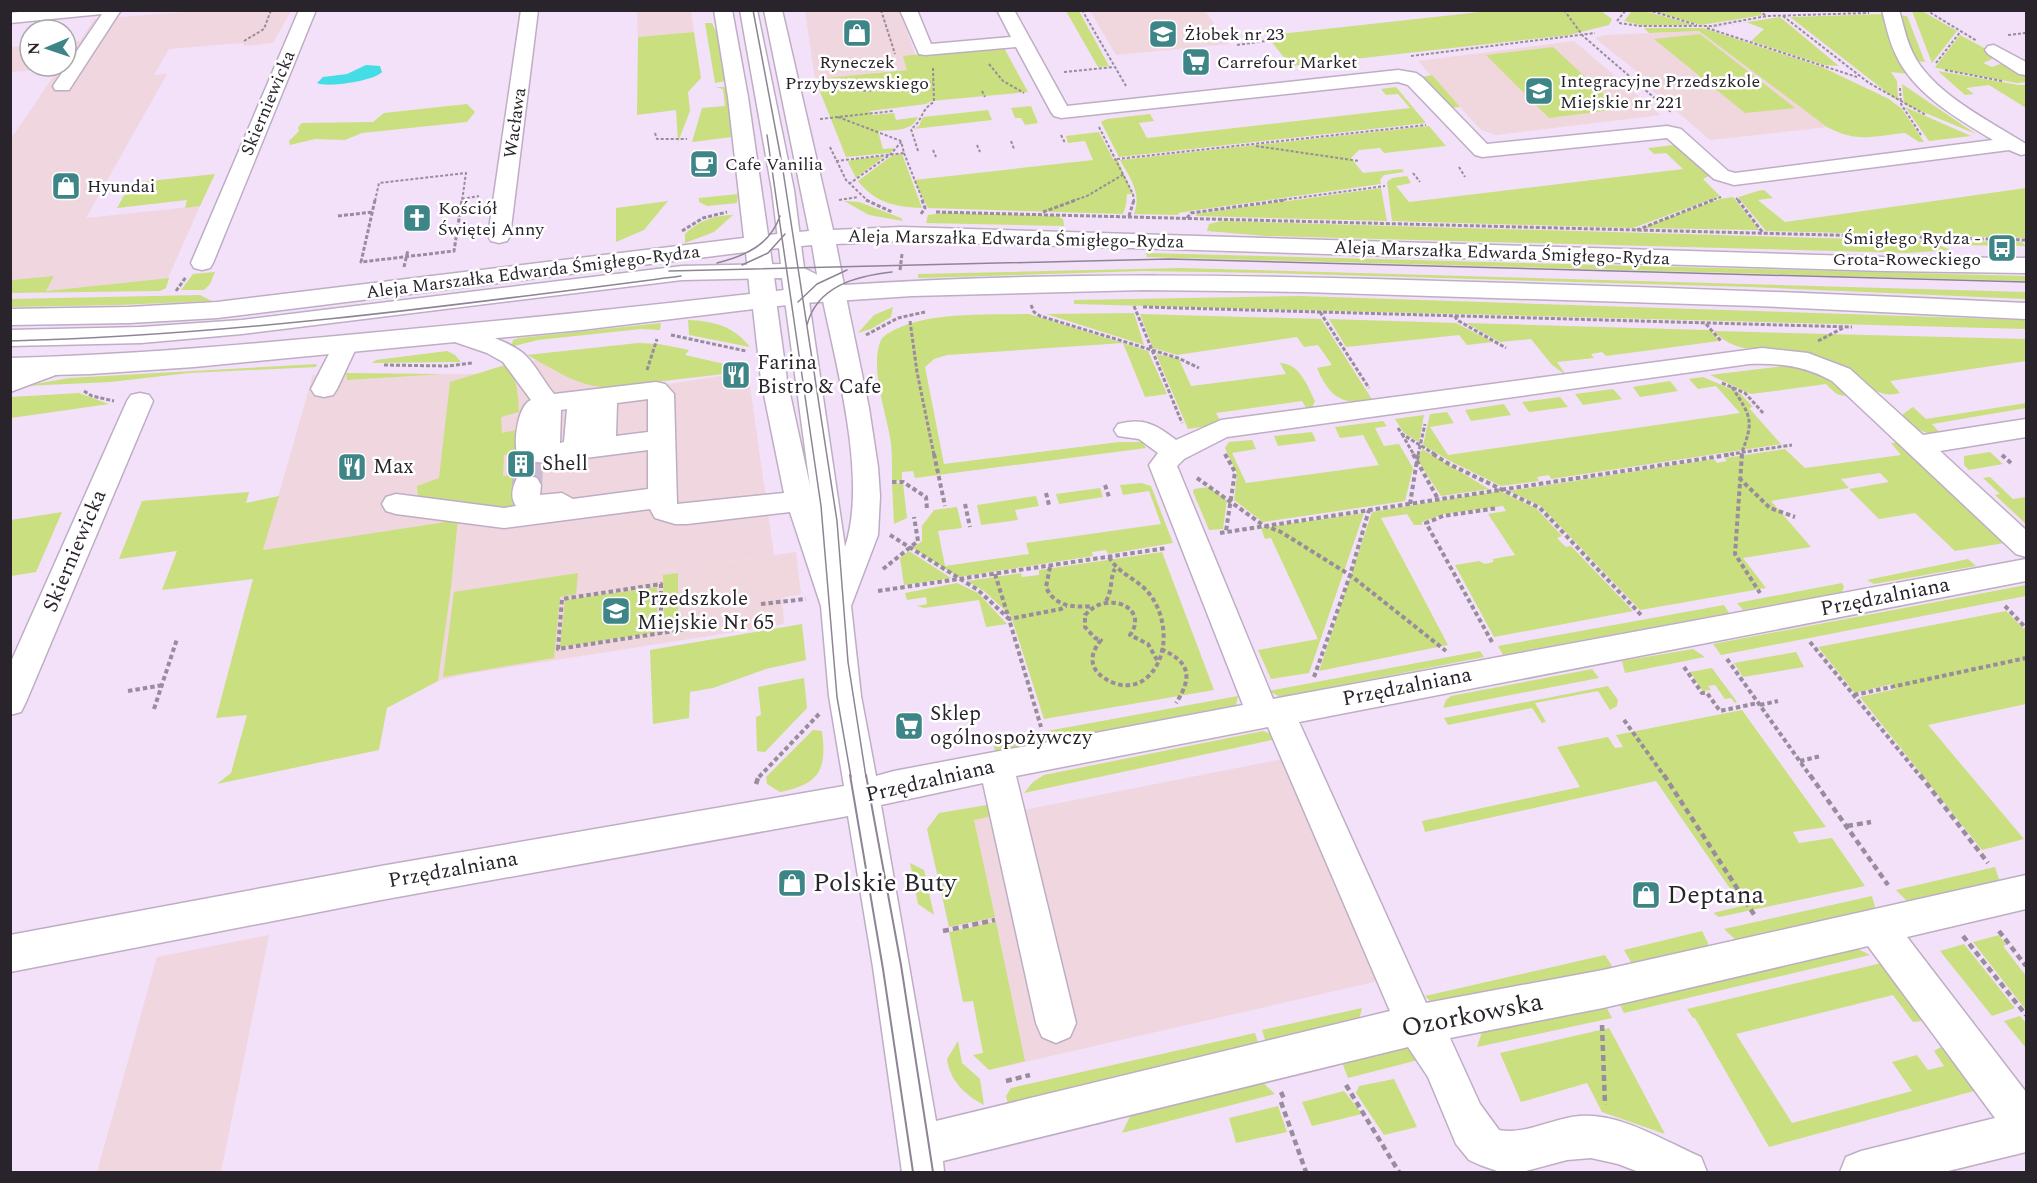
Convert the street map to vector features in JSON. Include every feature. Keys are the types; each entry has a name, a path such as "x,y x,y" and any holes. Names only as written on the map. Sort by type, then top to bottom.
{"main road":[{"path":"723,10 738,97 764,300"},
{"path":"773,10 833,292"},
{"name":"Aleja Marszałka Edwarda Śmigłego-Rydza","path":"10,317 170,314 244,308 789,240 901,234 1885,264 2026,265"},
{"name":"Aleja Marszałka Edwarda Śmigłego-Rydza","path":"10,367 136,363 582,322 764,300 794,283 833,292 1143,282 1303,284 1780,299 2026,311"}],"street":[{"path":"12,19 96,10"},
{"path":"62,86 113,10"},
{"name":"Skierniewicka","path":"202,263 308,10"},
{"name":"Wacława","path":"499,236 530,10"},
{"path":"748,10 771,126 828,512 823,602"},
{"path":"909,10 925,50 1022,41"},
{"path":"1005,10 1061,112 1398,76 1409,77 1415,81 1482,152 1667,132 1674,134 1721,175 1734,179 1937,153 2020,149"},
{"path":"1890,12 1906,59 1922,79 1937,92 2020,149"},
{"path":"1994,50 2026,70"},
{"path":"794,283 823,237"},
{"path":"10,338 208,330 661,275 760,271 794,283"},
{"path":"823,602 842,583 862,539 865,523 861,445 833,292"},
{"path":"764,300 774,380 793,478 844,696 892,967 921,1159"},
{"path":"452,333 487,345 516,359 536,391 601,396"},
{"path":"328,379 346,344"},
{"path":"1686,1173 1601,1138 1578,1137 1512,1153 1498,1151 1484,1144 1474,1133 1441,1061 1416,1025 1270,713 1163,465 1181,462 1204,436 1221,429 1777,354 1798,357 1841,375 1920,445 2026,546"},
{"path":"10,384 52,367"},
{"path":"601,396 612,445 662,491 665,511 675,514 800,501"},
{"path":"601,396 546,454 612,445"},
{"path":"601,396 612,445"},
{"path":"529,453 529,437 536,408 601,396"},
{"name":"Skierniewicka","path":"10,702 128,401"},
{"path":"1920,445 2026,428"},
{"path":"1127,430 1145,430 1181,462"},
{"path":"527,484 526,499 538,506 662,491"},
{"path":"396,504 504,518 662,491"},
{"name":"Przędzalniana","path":"13,960 392,880 798,811 894,786 2026,570"},
{"path":"996,766 1056,1023"},
{"name":"Ozorkowska","path":"921,1159 1416,1025 1603,989 2026,892"},
{"path":"1876,927 2026,1125"},
{"path":"1861,1173 2026,1131"}],"path":[{"path":"244,41 264,29 271,10"},
{"path":"881,10 895,54"},
{"path":"1082,10 1126,87"},
{"path":"1564,10 1583,36 1679,119"},
{"path":"1626,10 1618,22 1641,26 1703,27 1767,16 1890,12"},
{"path":"1648,10 1860,78 1783,16"},
{"path":"1759,10 1767,16"},
{"path":"1926,10 1994,50"},
{"path":"1932,68 1961,31"},
{"path":"1406,57 1595,33"},
{"path":"1237,45 1266,41"},
{"path":"918,151 911,129 918,125 925,107 934,102 932,51"},
{"path":"1062,72 1114,67"},
{"path":"1943,70 2007,82"},
{"path":"814,81 867,91 933,82"},
{"path":"1899,82 1901,104 1924,139 1937,153"},
{"path":"982,91 985,97"},
{"path":"1090,109 1133,194 1134,202 1129,216"},
{"path":"820,118 894,111"},
{"path":"819,113 822,126"},
{"path":"837,117 901,141"},
{"path":"1117,159 1430,124"},
{"path":"655,133 657,139 687,139"},
{"path":"1061,135 1065,143"},
{"path":"827,139 836,161 858,197"},
{"path":"901,141 925,208 921,215"},
{"path":"849,184 891,154 901,141"},
{"path":"1011,141 1014,149"},
{"path":"977,145 980,152"},
{"path":"1249,145 1359,161"},
{"path":"933,150 936,157"},
{"path":"836,161 904,153"},
{"path":"1459,168 1465,177"},
{"path":"466,173 462,199 453,250 361,262 379,183 466,173"},
{"path":"1413,173 1420,182"},
{"path":"1040,214 1087,196 1124,174"},
{"path":"1187,218 1191,213 1385,186"},
{"path":"462,199 479,196"},
{"path":"1734,196 1763,233"},
{"path":"841,199 858,197 898,214"},
{"path":"1637,230 1726,197"},
{"path":"941,211 2026,240"},
{"path":"338,216 372,212"},
{"path":"402,274 408,250"},
{"path":"1041,307 1031,305 1040,316 1178,358 1199,368"},
{"path":"1126,306 1855,327"},
{"path":"1134,306 1185,430 1218,439 1235,472 1226,531"},
{"path":"863,335 870,334 898,318 931,311"},
{"path":"1320,312 1380,406 1402,434 1438,499"},
{"path":"1455,316 1457,320 1506,348"},
{"path":"910,321 917,372 945,506"},
{"path":"601,396 657,339"},
{"path":"328,379 367,365 454,365 475,362"},
{"path":"1717,380 1745,393 1764,414"},
{"path":"1732,387 1748,412 1751,429 1740,459 1735,554 1760,593"},
{"path":"84,391 92,396 128,401"},
{"path":"1410,504 1416,462 1426,423"},
{"path":"1402,434 1449,464 1539,508 1641,615"},
{"path":"1216,534 1792,444"},
{"path":"1181,462 1263,525 1281,532 1350,575 1446,651"},
{"path":"1739,478 1779,515 1795,517"},
{"path":"885,483 903,482 926,497 927,509"},
{"path":"1105,485 1109,496"},
{"path":"1046,493 1049,505"},
{"path":"965,504 970,527"},
{"path":"1492,642 1426,523 1443,516 1498,508"},
{"path":"1314,677 1350,575 1369,510"},
{"path":"883,568 918,541 914,517"},
{"path":"888,533 909,549 978,590 1009,619"},
{"path":"878,591 1171,547"},
{"path":"1092,606 1085,615 1085,627 1095,638 1101,640 1094,647 1092,658 1092,664 1100,676 1113,683 1136,684 1149,676 1161,649 1163,624 1153,599 1140,584 1115,569 1109,557"},
{"path":"1051,566 1045,579 1047,592 1052,598 1066,606 1092,606 1106,602 1119,603 1131,609 1137,621 1136,629 1130,635 1148,644 1157,660"},
{"path":"1106,602 1112,590 1112,573 1115,569"},
{"path":"995,574 1041,727"},
{"path":"660,633 661,584 562,599 558,649 687,629"},
{"path":"761,604 823,602"},
{"path":"1009,619 1061,609 1066,606"},
{"path":"2005,606 2026,628"},
{"path":"154,709 177,639"},
{"path":"1810,642 1988,863"},
{"path":"1161,649 1179,660 1188,675 1188,684 1176,703"},
{"path":"1854,695 2026,658"},
{"path":"1727,659 1888,885"},
{"path":"1684,667 1702,693 1707,693 1720,711 1778,701"},
{"path":"128,691 163,685"},
{"path":"756,784 760,773 823,710"},
{"path":"1623,720 1665,777 1755,916"},
{"path":"1800,761 1821,756"},
{"path":"1847,826 1871,822"},
{"path":"1944,912 2026,1015"},
{"path":"943,931 995,920"},
{"path":"1999,931 2026,966"},
{"path":"1601,1138 1606,1113 1602,1025"},
{"path":"1006,1081 1030,1075"},
{"path":"1346,1085 1399,1173"},
{"path":"1281,1102 1306,1173"}],"shaded area":[{"path":"199,11 291,11 273,43 169,49 154,75 167,74 86,218 200,206 168,278 46,291 54,276 11,280 11,139 52,78 78,78 78,41 94,19"},
{"path":"637,11 691,11 694,32 638,37"},
{"path":"805,11 900,11 920,68 815,79"},
{"name":"Żłobek nr 23","path":"1090,11 1205,11 1229,44 1116,55"},
{"path":"1699,31 1827,127 1710,140 1644,83 1648,82 1635,70 1595,38 1604,35"},
{"name":"Integracyjne Przedszkole Miejskie nr 221","path":"1574,41 1661,115 1496,135 1481,130 1418,61"},
{"path":"18,46 18,71 11,72 10,47"},
{"path":"565,353 642,388 748,372 774,555 581,583 581,571 451,588 458,520 263,550 313,375 478,374"},
{"name":"Przedszkole Miejskie Nr 65","path":"796,552 801,594 782,598 784,624 467,674 438,681 451,588 582,571 582,583"},
{"path":"1313,753 1409,974 1003,1067 951,830 958,823"},
{"path":"269,935 221,1172 97,1172 157,957"}],"green space":[{"path":"1066,11 1079,11 1109,66 1098,67"},
{"path":"1489,11 1601,11 1612,19 1609,25 1569,35 1291,66 1270,40 1271,35"},
{"path":"1632,11 1645,11 1694,25 1640,25 1624,21"},
{"path":"1652,11 1757,11 1764,15 1701,25"},
{"path":"1912,11 1922,11 1957,31 1932,63"},
{"path":"1884,14 1909,74 1891,72 1897,81 1898,101 1790,17"},
{"path":"1897,15 1907,16 1925,62 1916,61"},
{"path":"1780,17 1839,66 1824,65 1751,41 1764,29 1746,22"},
{"path":"705,23 712,23 720,40 725,81 715,83"},
{"path":"1644,28 1703,28 1822,67 1889,99 1902,109 1924,142 1919,142 1905,133 1856,137 1838,132 1827,127 1699,31 1649,33"},
{"path":"694,32 701,78 688,92 690,111 678,142 676,110 637,115 638,37"},
{"path":"1700,34 1795,108 1745,113 1654,39"},
{"path":"1960,35 1999,56 1983,63 1992,67 2008,61 2026,72 2026,82 2017,83 1935,67"},
{"path":"1003,46 1028,92 931,101 926,104 870,111 871,115 894,113 896,120 918,117 906,128 878,131 883,149 895,148 890,153 846,157 815,79 907,70 903,56"},
{"path":"1553,47 1620,109 1549,118 1486,55"},
{"path":"1938,71 2026,85 2026,108 1989,85 1966,88 1974,94 1965,95"},
{"path":"1432,75 1460,107 1450,108 1422,77"},
{"path":"1902,84 1976,134 1904,104"},
{"path":"716,87 726,87 732,137 692,142 702,108 725,106 723,89"},
{"path":"1396,87 1426,123 1119,157 1101,122 1107,119 1150,114 1154,121 1139,123 1147,138 1410,108 1398,94 1386,95 1381,89"},
{"path":"467,104 475,112 467,122 362,133 345,140 315,139 290,145 289,141 299,131 298,127 302,123 373,122 384,113"},
{"path":"1031,106 1038,123 1025,125 1021,118 1015,118 1011,108"},
{"path":"1905,107 1971,136 1929,141"},
{"path":"988,110 992,120 914,129 919,126 923,117"},
{"path":"1429,126 1446,146 1384,153 1380,148 1359,150 1351,158 1363,173 1402,169 1404,172 1384,175 1380,180 1381,184 1190,211 1178,215 1134,214 1136,192 1120,160"},
{"path":"1099,132 1113,159 1117,159 1133,194 1127,194 1123,214 928,208 914,180 1093,160 1085,141 1068,143 1066,136"},
{"path":"1674,145 1709,176 1703,179 1720,196 1633,228 1392,221 1387,182 1392,178 1407,176 1411,183 1396,186 1409,202 1683,169 1666,153 1654,154 1648,148"},
{"path":"902,154 922,208 903,206 879,199 858,181 893,155"},
{"path":"885,156 856,178 848,162 851,160"},
{"path":"215,174 200,206 185,208 187,200 117,208 131,183"},
{"path":"1381,188 1387,221 1196,216 1196,214"},
{"path":"2026,188 2026,238 1766,231 1738,197 1764,190 1773,198 1758,200 1785,222"},
{"path":"738,194 737,203 707,206 699,202 699,198"},
{"path":"1733,197 1759,230 1642,228 1720,199"},
{"path":"668,201 644,230 616,242 616,208"},
{"path":"844,201 859,202 901,218 903,221 869,215"},
{"path":"943,213 1057,216 1063,219 1064,226 926,223 928,215"},
{"path":"733,215 714,232 685,243 685,234 701,222 720,216"},
{"path":"1221,221 1928,241 1951,250 1908,253 1266,236 1207,231 1209,224"},
{"path":"1938,241 2022,242 2026,246 1948,245"},
{"path":"1146,253 2026,276 2026,281 1147,257"},
{"path":"1181,268 2026,292 2026,299 1750,287 1269,273 1143,271 918,278 918,274"},
{"path":"215,272 210,284 204,290 181,290 193,274"},
{"path":"54,276 46,291 169,278 166,288 160,291 11,293 11,280"},
{"path":"200,295 212,301 11,307 11,299"},
{"path":"1300,296 2026,320 2026,329 1074,304 1074,300"},
{"path":"893,307 891,317 871,329 858,333 874,315"},
{"path":"1134,313 1144,345 1046,314"},
{"path":"1029,314 1122,343 947,355 934,359 925,367 944,464 1119,442 1142,442 1146,448 915,478 913,471 902,472 902,480 892,481 891,443 880,390 877,362 882,338 896,329 932,318"},
{"path":"1140,314 1321,319 1373,401 1353,402 1332,393 1317,368 1332,365 1318,345 1304,347 1297,337 1177,355 1153,348"},
{"path":"1329,319 1456,323 1493,342 1467,345 1459,335 1346,347"},
{"path":"688,320 706,322 730,329 750,347 689,335"},
{"path":"661,323 660,330 641,329 538,340 514,346 512,344 513,340 519,338"},
{"path":"1466,323 1710,330 1719,341 1606,356 1602,352 1591,354 1594,358 1557,362 1566,375 1552,365 1531,339 1500,342"},
{"path":"1714,331 2026,339 2026,361 1890,381 1900,393 1884,394 1843,369 1809,354 1735,346"},
{"path":"638,343 659,344 689,350 685,355 729,365 732,373 600,387 568,377 527,355"},
{"path":"1123,343 1148,351 1167,394 1145,397"},
{"path":"447,351 461,362 372,363 376,360"},
{"path":"1156,354 1179,359 1191,386 1286,374 1280,363 1287,364 1302,376 1315,401 1311,410 1308,411 1302,401 1216,413 1222,424 1188,429"},
{"path":"317,364 316,367 189,373 110,382 24,386 69,378"},
{"path":"505,365 515,381 519,412 501,417 502,433 520,429 519,452 504,455 503,476 514,475 513,493 526,508 496,514 418,497 417,486 439,478 450,382"},
{"path":"1785,366 1804,369 1820,375 1850,395 1839,395 1826,384 1751,394 1710,375"},
{"path":"346,373 443,374 347,380"},
{"path":"1703,377 1740,393 1753,407 1749,408 1781,444 1551,479 1549,475 1537,477 1539,481 1501,486 1423,445 1430,414 1447,412 1454,423 1430,427 1448,455 1740,413 1716,386 1698,389 1689,379"},
{"path":"1670,381 1678,391 1640,397 1633,387"},
{"path":"1613,389 1622,399 1583,405 1575,394"},
{"path":"79,393 109,404 11,418 11,397"},
{"path":"1560,397 1568,407 1529,412 1522,402"},
{"path":"2026,403 2026,408 1932,424 1942,435 1917,429 1904,420 1903,414 1913,407 1926,419"},
{"path":"1504,404 1511,415 1471,421 1465,410"},
{"path":"1424,415 1419,442 1404,433 1395,419"},
{"path":"1383,421 1387,426 1375,428 1384,446 1399,444 1413,468 1405,501 1263,522 1234,500 1237,474 1225,448 1229,442 1252,440 1256,449 1232,453 1246,483 1379,465 1363,435 1340,438 1335,427"},
{"path":"1312,432 1316,441 1278,446 1274,436"},
{"path":"1899,442 2005,543 1955,551 1915,513 1879,519 1849,489 1889,482 1880,473 1841,479 1849,488 1771,501 1811,547 1743,558 1766,588 1640,610 1541,506 1509,491 1714,459 1717,463 1727,461 1725,458 1785,449 1805,468 1901,455 1891,443"},
{"path":"1422,449 1489,489 1441,496 1417,459"},
{"path":"1990,452 2003,464 1969,470 1964,465 1964,456"},
{"path":"1990,477 2013,499 2026,497 2026,524 1995,495 2000,494 1983,478"},
{"path":"903,483 907,518 894,524 892,484"},
{"path":"1141,483 1151,486 1173,543 1108,554 1106,550 1092,552 1093,556 958,577 913,548 922,541 922,526 934,510 957,507 962,528 938,531 945,566 1029,554 1026,543 1161,524 1149,491 1123,495 1120,485"},
{"path":"1209,487 1227,500 1223,529 1209,530 1193,492 1194,489"},
{"path":"1100,488 1103,497 1059,504 1056,494"},
{"path":"1500,491 1537,509 1562,536 1557,538 1566,547 1571,546 1633,611 1494,637 1455,565 1479,561 1485,564 1493,562 1493,559 1515,555 1488,514 1506,511 1503,506 1443,514 1422,522 1422,525 1414,525 1407,514 1381,518 1448,645 1319,671 1372,512"},
{"path":"249,492 246,503 279,496 263,550 458,520 451,588 438,681 387,708 379,750 217,784 231,773 247,715 216,718 253,579 162,590 177,551 119,559 142,501"},
{"path":"1036,496 1039,506 1015,510 1018,520 981,525 977,505"},
{"path":"62,512 36,572 11,576 11,520"},
{"path":"1364,513 1309,673 1271,679 1258,650 1318,639 1271,538 1265,539 1261,528"},
{"path":"909,551 951,578 904,585 900,558"},
{"path":"1162,552 1214,690 1044,719 1011,616 984,591 967,581 1021,573 1022,577 1039,575 1039,570"},
{"path":"1968,559 1976,566 1874,584 1867,580"},
{"path":"578,573 576,594 560,597 554,658 443,677 454,592"},
{"path":"678,573 678,621 664,624 663,575"},
{"path":"957,583 978,593 1007,624 986,627 979,600 924,608 917,606 927,604 926,597 907,600 905,593"},
{"path":"1842,583 1844,587 1842,592 1743,610 1737,603"},
{"path":"2026,585 2026,596 1721,655 1713,644"},
{"path":"657,587 657,632 560,647 565,600"},
{"path":"1724,605 1729,613 1503,655 1498,646"},
{"path":"2006,611 2026,631 2026,704 1928,725 2024,839 1982,850 1860,697 1896,689 1892,684 1855,693 1818,647"},
{"path":"802,624 806,660 766,669 713,688 690,692 689,718 653,724 650,650"},
{"path":"1693,649 1705,657 1625,673 1622,661"},
{"path":"1480,651 1484,657 1280,697 1269,691"},
{"path":"1796,652 1804,667 1743,677 1734,663"},
{"path":"1712,668 1737,702 1735,703 1731,698 1725,699 1715,685 1708,686 1711,690 1703,691 1690,672"},
{"path":"1592,669 1599,678 1443,708 1446,700 1451,696"},
{"path":"804,678 807,708 765,752 757,751 756,717 761,715 758,687"},
{"path":"1608,686 1618,700 1617,706 1610,710 1598,691 1535,703 1546,722 1542,723 1532,708 1448,725 1444,718"},
{"path":"1238,696 1236,705 995,751 993,741"},
{"path":"1742,710 1826,827 1793,832 1799,843 1832,838 1865,886 1719,917 1713,913 1742,906 1656,781 1425,832 1422,821 1580,787 1557,747 1608,737 1615,748 1623,747 1616,735"},
{"path":"813,730 822,731 823,756 818,773 804,785 780,792 767,784 766,777"},
{"path":"1263,731 1274,735 1277,739 1024,793 1033,782 1044,775"},
{"path":"987,805 993,816 974,820 995,917 949,927 927,829 939,813"},
{"path":"910,863 924,870 934,915 918,904"},
{"path":"1995,867 2000,882 1908,902 1896,890"},
{"path":"1872,896 1875,907 1869,912 1738,942 1724,929"},
{"path":"996,922 1025,1061 989,1070 973,1055 983,1053 973,1001 963,1002 949,932"},
{"path":"1702,931 1708,948 1632,964 1624,950"},
{"path":"1999,935 2006,945 2003,946 2026,976 2026,1010 1973,942"},
{"path":"1964,944 2015,1008 1992,1016 1940,951"},
{"path":"1850,945 1870,955 1624,1013 1617,999"},
{"path":"1605,955 1612,966 1609,970 1433,1004 1425,996"},
{"path":"1882,963 1930,1020 1913,1022 1893,995 1736,1034 1792,1123 1912,1091 1892,1062 1917,1055 1928,1070 1944,1066 1934,1051 1941,1047 1974,1091 1769,1147 1695,1018 1687,1009"},
{"path":"1603,1001 1612,1018 1477,1047 1483,1029"},
{"path":"1362,1008 1359,1020 1268,1049 1262,1030"},
{"path":"2020,1016 2026,1023 2026,1048 2004,1021"},
{"path":"1609,1028 1665,1134 1602,1112 1587,1083 1521,1102 1500,1053"},
{"path":"1255,1033 1261,1052 1009,1107 1006,1096 1011,1088"},
{"path":"958,1041 962,1063 980,1079 984,1105 965,1092 951,1074 947,1059"},
{"path":"1408,1045 1418,1060 1348,1078 1342,1062"},
{"path":"1394,1079 1417,1127 1384,1135 1356,1093 1359,1086"},
{"path":"1260,1080 1275,1094 1122,1133 1133,1110"},
{"path":"1344,1091 1362,1114 1312,1126 1302,1102"},
{"path":"1278,1106 1287,1132 1236,1143 1229,1118"}],"water":[{"path":"366,65 380,66 382,72 350,83 330,85 317,83 323,77 347,74"}],"tunnel":[{"path":"527,485 529,454"}],"tram line":[{"path":"753,10 782,164 798,268"},
{"path":"767,135 779,218"},
{"path":"717,263 755,248 770,235 779,218"},
{"path":"779,218 782,237"},
{"path":"782,237 785,234"},
{"path":"742,265 768,253 782,237"},
{"path":"782,237 786,268"},
{"path":"798,268 1169,259 2026,282"},
{"path":"669,271 786,268"},
{"path":"786,268 821,506 837,697 851,777"},
{"path":"786,268 798,268"},
{"path":"798,268 803,298"},
{"path":"803,298 817,284 847,270"},
{"path":"807,325 819,301 840,285 865,276 892,272"},
{"path":"10,341 94,338 346,317 681,276"},
{"path":"798,302 803,298"},
{"path":"803,298 837,521 848,662 866,777"},
{"path":"850,775 883,969 913,1172"},
{"path":"866,775 901,965 933,1172"}],"place":[{"name":"Ryneczek Przybyszewskiego","path":"857,33"},
{"name":"Żłobek nr 23","path":"1163,34"},
{"name":"Carrefour Market","path":"1196,62"},
{"name":"Integracyjne Przedszkole Miejskie nr 221","path":"1539,91"},
{"name":"Cafe Vanilia","path":"704,164"},
{"name":"Hyundai","path":"66,186"},
{"name":"Kościół Świętej Anny","path":"417,218"},
{"name":"Śmigłego Rydza - Grota-Roweckiego","path":"2002,248"},
{"name":"Farina Bistro & Cafe","path":"736,375"},
{"name":"Shell","path":"521,464"},
{"name":"Max","path":"352,467"},
{"name":"Przedszkole Miejskie Nr 65","path":"616,611"},
{"name":"Sklep ogólnospożywczy","path":"909,726"},
{"name":"Polskie Buty","path":"792,883"},
{"name":"Deptana","path":"1646,895"}]}
